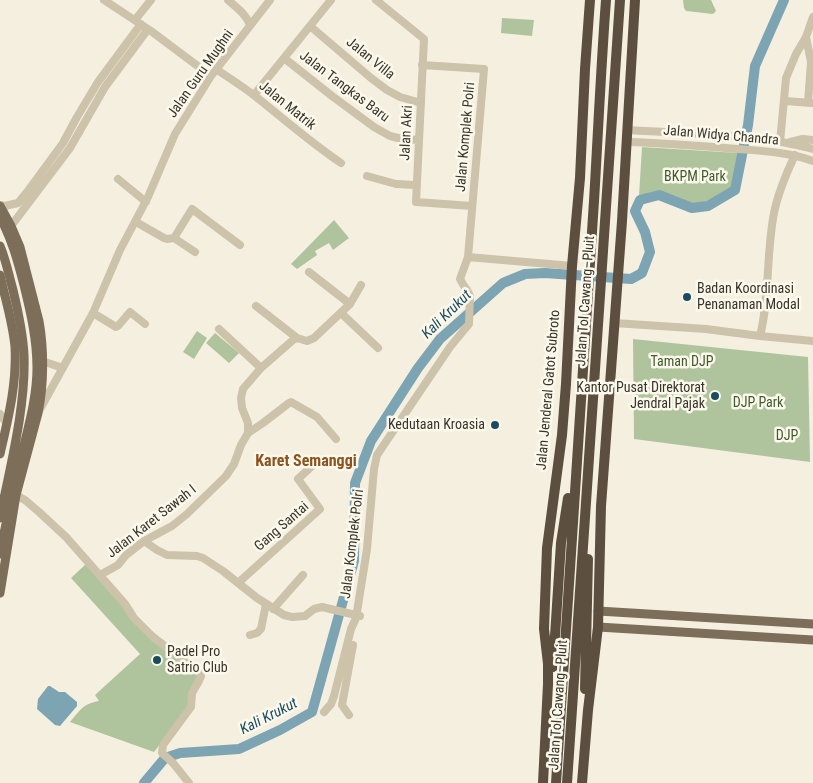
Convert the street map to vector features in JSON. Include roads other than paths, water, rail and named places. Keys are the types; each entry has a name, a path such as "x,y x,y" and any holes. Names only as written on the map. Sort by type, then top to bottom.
{"highway":[{"name":"Jalan Jenderal Gatot Subroto","path":"544,783 548,684 544,628 547,548 562,436 590,0"},
{"name":"Jalan Tol Cawang–Pluit","path":"556,783 606,0"},
{"name":"Jalan Tol Cawang–Pluit","path":"567,783 620,0"},
{"path":"582,783 598,627 601,506 627,142 635,0"},
{"path":"544,783 561,543 578,437"},
{"path":"584,528 589,565 585,693 588,710"}],"main road":[{"path":"0,206 20,247 39,321 42,361 40,402 16,495 0,593"},
{"path":"0,218 15,250 30,311 36,340 37,369 34,398 0,554"},
{"path":"0,246 19,314 24,354 24,378 20,414 0,518"},
{"path":"0,275 15,347 15,377 0,454"},
{"path":"12,329 17,332 27,332 39,321"},
{"path":"598,611 813,624"},
{"path":"643,630 644,614"},
{"path":"598,627 813,640"}],"street":[{"name":"Jalan Matrik","path":"104,0 181,52 254,95 306,138 342,163"},
{"path":"102,84 130,53 151,0"},
{"path":"228,0 248,18 250,25"},
{"name":"Jalan Guru Mughni","path":"38,413 93,313 120,250 146,202 175,134 214,72 270,0"},
{"path":"254,95 331,0"},
{"path":"376,0 424,39 423,61"},
{"path":"813,17 806,37 796,54 786,78 783,143 813,140"},
{"path":"10,226 21,205 70,148 102,84 141,24"},
{"name":"Jalan Villa","path":"310,26 387,90 400,97 420,103"},
{"path":"785,101 810,102 811,62 806,37"},
{"path":"124,48 130,53"},
{"name":"Jalan Tangkas Baru","path":"284,58 374,127 390,136 419,140"},
{"name":"Jalan Komplek Polri","path":"324,712 331,704 334,696 356,615 367,549 374,469 377,456 446,353 469,324 470,296 460,279 468,258 484,69 423,61"},
{"name":"Jalan Akri","path":"416,202 423,61"},
{"name":"Jalan Widya Chandra","path":"627,130 753,138 813,149"},
{"path":"673,133 673,144"},
{"name":"Jalan Widya Chandra","path":"627,142 753,150 794,155 813,161"},
{"path":"760,336 774,214 784,179 794,155"},
{"path":"367,176 396,184 416,185"},
{"path":"118,179 146,202"},
{"name":"Jalan Komplek Polri","path":"416,202 472,206"},
{"path":"0,206 21,205"},
{"path":"174,238 192,209 240,245"},
{"path":"136,222 164,238 174,238 195,252"},
{"path":"468,258 572,269"},
{"path":"309,272 350,304"},
{"path":"256,306 297,338 307,341 314,338 350,304 361,285"},
{"path":"93,313 116,327 130,312 145,324"},
{"path":"340,313 378,348"},
{"path":"614,324 706,329 813,341"},
{"path":"219,329 261,368"},
{"path":"248,433 248,424 242,408 241,398 245,386 261,368 297,338"},
{"path":"42,361 63,368"},
{"path":"248,433 292,402 317,418 336,439"},
{"path":"0,409 11,404"},
{"path":"0,414 7,424"},
{"name":"Jalan Karet Sawah I","path":"100,576 118,565 126,555 144,541 172,526 187,514 226,476 234,464 248,433"},
{"name":"Gang Santai","path":"238,583 320,509 298,479 314,465"},
{"path":"16,495 25,500 55,526 100,576 134,618 153,637 200,673 199,681 192,692 192,707 163,745 162,753 190,783"},
{"path":"349,715 342,705 356,615 374,530"},
{"path":"144,541 167,555 203,558 257,598 284,615 292,617 305,616 314,609 322,607 356,615"},
{"path":"250,635 261,629 270,606 303,575"}],"water":[{"path":"48,686 59,692 65,692 77,702 77,706 60,726 55,725 37,709 38,699"}],"waterway":[{"name":"Kali Krukut","path":"144,783 165,758 180,753 239,749 280,730 312,712 354,561 355,483 371,441 418,368 440,339 503,283 525,274 545,273 631,279 642,273 650,252 645,232 635,211 640,200 659,195 692,208 708,206 735,190 748,125 755,66 784,0"}],"place":[{"name":"Badan Koordinasi Penanaman Modal","path":"687,297"},
{"name":"Kantor Pusat Direktorat Jendral Pajak","path":"715,396"},
{"name":"Kedutaan Kroasia","path":"495,425"},
{"name":"Padel Pro Satrio Club","path":"157,660"}],"district":[{"name":"Karet Semanggi","path":"306,462"}],"park label":[{"name":"BKPM Park","path":"695,177"},
{"name":"Taman DJP","path":"682,362"},
{"name":"DJP Park","path":"758,403"},
{"name":"DJP","path":"787,436"}]}
